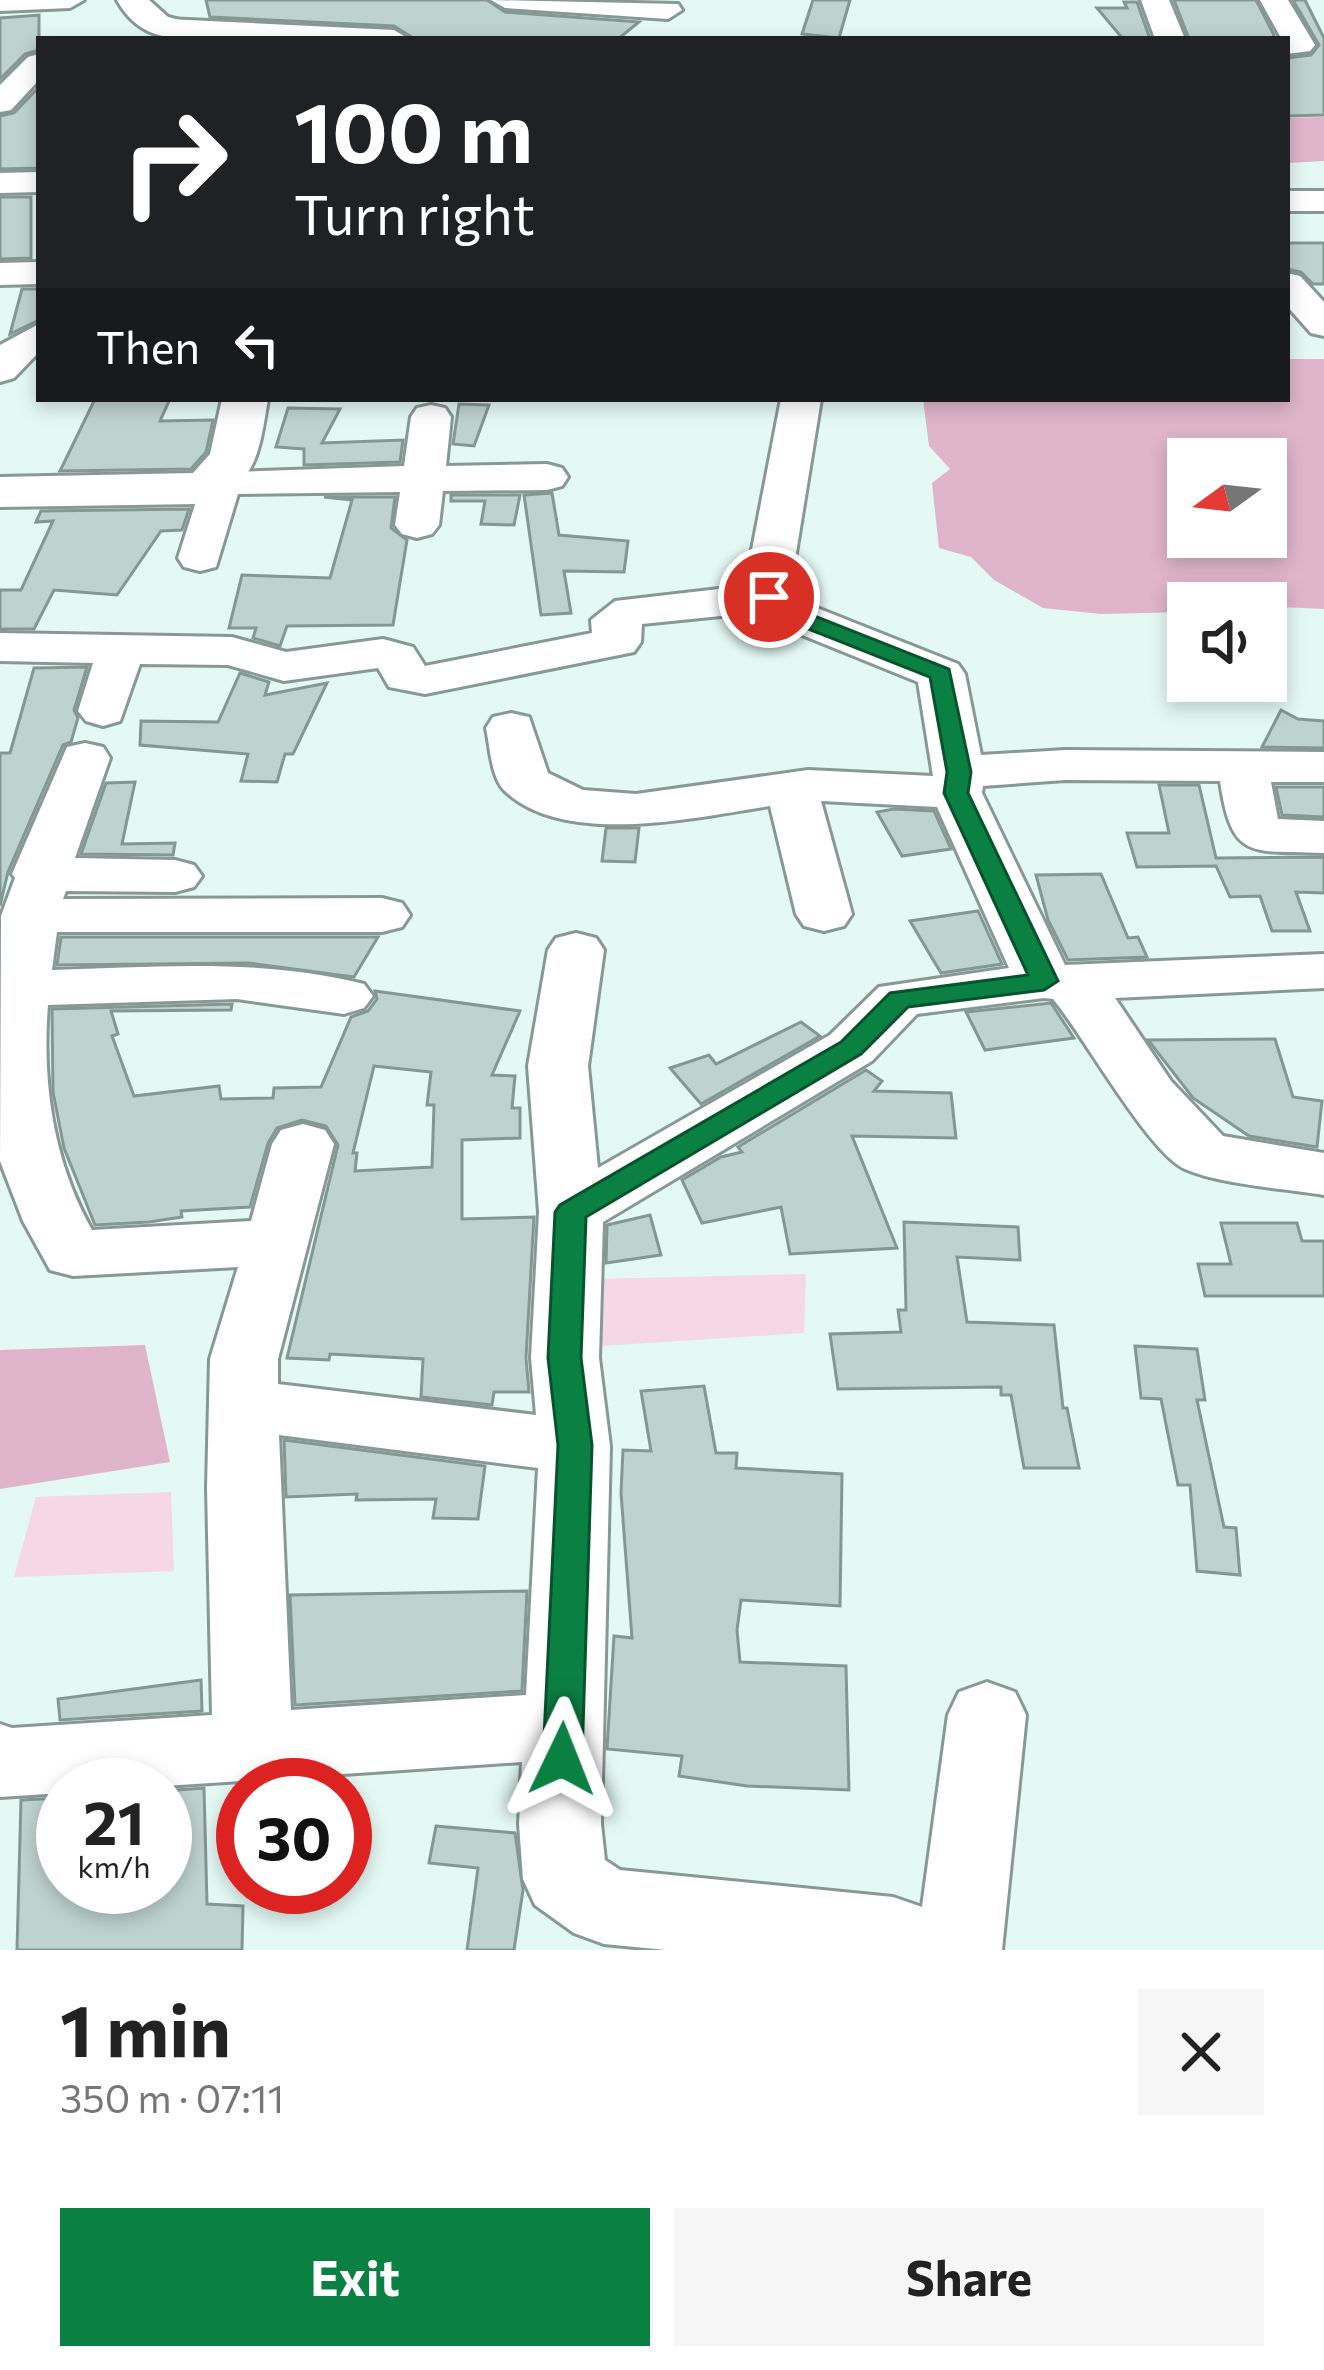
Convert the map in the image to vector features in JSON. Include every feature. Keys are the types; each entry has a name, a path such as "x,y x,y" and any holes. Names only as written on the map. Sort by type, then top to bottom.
{"main road":[{"path":"149,16 205,36"},
{"path":"0,492 197,489 220,482 232,465 244,402"}],"street":[{"path":"0,3 70,0"},
{"path":"314,35 343,0"},
{"path":"1155,0 1169,36"},
{"path":"1274,0 1304,45"},
{"path":"504,9 551,1 677,5"},
{"path":"149,16 242,2"},
{"path":"629,36 677,5"},
{"path":"149,16 334,36"},
{"path":"0,62 36,63"},
{"path":"0,103 36,66"},
{"path":"0,183 36,182"},
{"path":"1290,201 1324,201"},
{"path":"0,274 36,273"},
{"path":"1290,287 1324,326"},
{"path":"0,370 36,336"},
{"path":"769,597 801,402"},
{"path":"417,525 431,417"},
{"path":"200,558 220,482 547,477"},
{"path":"0,647 232,650 284,667 382,653 396,657 406,677 425,680 617,642 614,620 631,610 769,597 791,614 941,674 957,783 1057,982 1203,1153 1324,1174"},
{"path":"121,648 34,895 11,988 19,1124 42,1198 73,1254 278,1242"},
{"path":"511,728 524,781 572,805 636,810 791,787 957,783 1066,766 1324,767"},
{"path":"1243,765 1253,827 1270,835 1324,837"},
{"path":"791,787 824,914"},
{"path":"34,895 175,876"},
{"path":"34,895 382,915"},
{"path":"576,950 558,1066 571,1212 565,1358 575,1445 560,1824 565,1879 604,1906 893,1935 927,1950"},
{"path":"571,1212 851,1048 899,999 1057,982 1324,971"},
{"path":"11,988 237,982 344,996"},
{"path":"253,1743 244,1359 303,1144"},
{"path":"244,1405 575,1445"},
{"path":"959,1950 987,1715"},
{"path":"0,1758 1,1763 564,1726"}],"shaded area":[{"path":"1324,117 1324,161 1290,163 1290,118"},
{"path":"1290,359 1324,359 1324,609 1287,607 1287,582 1167,582 1167,612 1101,614 1043,608 994,580 971,557 939,548 932,483 950,469 929,446 923,402 1290,402"},
{"path":"806,1274 804,1333 601,1346 593,1279"},
{"path":"145,1345 170,1462 0,1489 0,1350"},
{"path":"171,1492 174,1571 14,1577 36,1497"}],"building":[{"path":"206,0 487,0 505,12 639,22 622,36 410,36 394,26 210,17"},
{"path":"813,0 850,0 840,36 802,34"},
{"path":"1174,0 1256,0 1274,35 1274,36 1188,36"},
{"path":"1293,0 1305,0 1324,38 1324,115 1290,116 1290,58 1311,55 1319,45"},
{"path":"1124,2 1137,2 1149,36 1120,36 1097,8 1127,8"},
{"path":"39,15 36,51 25,54 0,79 0,18"},
{"path":"36,90 36,168 0,169 0,116 14,113"},
{"path":"0,197 31,197 31,258 0,259"},
{"path":"1290,243 1324,243 1324,284 1313,284 1301,272 1290,270"},
{"path":"22,289 36,289 36,321 10,334"},
{"path":"94,402 169,402 160,421 213,420 206,452 191,469 60,471"},
{"path":"459,404 489,405 474,446 453,444"},
{"path":"288,408 340,409 322,443 403,440 400,462 304,465 304,449 276,447"},
{"path":"552,493 559,535 628,541 624,572 564,571 571,613 541,615 524,495"},
{"path":"451,495 520,495 514,525 481,524 485,501 451,501"},
{"path":"324,497 395,497 391,528 407,540 393,625 287,626 280,646 253,638 256,628 229,628 242,575 330,578 352,500"},
{"path":"189,509 182,530 161,531 117,595 54,590 34,629 0,629 0,590 21,590 53,521 36,522 41,511"},
{"path":"87,667 74,710 78,718 71,742 63,745 8,872 0,906 0,753 10,753 34,668"},
{"path":"240,673 269,682 265,695 327,683 293,754 285,754 277,782 241,781 248,754 140,745 141,721 218,722"},
{"path":"1281,710 1298,719 1324,721 1324,748 1262,747"},
{"path":"135,782 122,844 175,843 173,855 81,854 106,783"},
{"path":"1159,785 1199,785 1216,858 1324,857 1324,893 1296,892 1310,931 1272,931 1260,896 1230,897 1216,866 1137,867 1127,833 1169,833"},
{"path":"1276,787 1324,787 1324,817 1282,815"},
{"path":"934,811 951,849 902,856 877,812"},
{"path":"606,828 639,828 635,862 602,861"},
{"path":"1101,874 1128,938 1138,937 1147,957 1068,960 1048,920 1036,875"},
{"path":"978,911 1002,964 941,973 910,921"},
{"path":"61,937 378,937 354,977 248,963 57,965"},
{"path":"375,991 520,1011 492,1075 515,1076 512,1108 520,1108 520,1138 462,1140 462,1219 534,1217 526,1358 529,1392 494,1392 492,1405 421,1397 423,1359 330,1354 329,1360 287,1358 338,1145 326,1126 302,1120 277,1128 268,1143 250,1207 181,1211 182,1217 149,1222 95,1225 64,1148 53,1092 52,1009 232,1004 231,1010 111,1011 118,1034 112,1036 134,1096 219,1086 221,1099 273,1098 274,1088 321,1087 351,1017 368,1011 377,999","holes":["374,1066 431,1072 427,1105 434,1105 432,1167 355,1171 357,1153 353,1153"]},
{"path":"1051,1003 1074,1038 985,1050 966,1012"},
{"path":"801,1022 820,1036 701,1104 670,1068 709,1055 716,1064"},
{"path":"1275,1039 1293,1097 1322,1101 1317,1147 1249,1136 1193,1098 1148,1040"},
{"path":"866,1070 882,1081 874,1091 951,1093 956,1138 852,1136 897,1248 790,1254 781,1207 702,1223 682,1180 721,1157 742,1152 738,1147"},
{"path":"650,1215 661,1255 606,1263 607,1225"},
{"path":"904,1222 1018,1227 1020,1260 957,1257 967,1322 1054,1325 1063,1408 1067,1408 1079,1468 1024,1468 1011,1395 1001,1395 1001,1387 838,1389 830,1334 901,1332 898,1310 906,1310"},
{"path":"1221,1223 1297,1223 1302,1241 1324,1241 1324,1296 1205,1296 1198,1264 1231,1264"},
{"path":"1135,1346 1197,1349 1205,1400 1197,1400 1224,1527 1236,1528 1240,1575 1197,1571 1190,1485 1178,1485 1161,1399 1141,1398"},
{"path":"704,1386 716,1453 737,1453 736,1468 842,1474 840,1606 741,1600 737,1630 740,1662 846,1666 849,1790 747,1786 679,1776 682,1756 607,1749 614,1636 632,1638 621,1493 623,1450 651,1451 641,1391"},
{"path":"284,1440 485,1466 478,1519 433,1518 436,1499 356,1500 357,1494 286,1497"},
{"path":"527,1591 522,1691 295,1705 290,1595"},
{"path":"201,1680 202,1711 60,1720 58,1699"},
{"path":"204,1788 207,1904 216,1904 216,1914 243,1914 242,1950 17,1950 21,1800 36,1799 36,1914 192,1914 192,1789"},
{"path":"436,1826 515,1833 523,1890 514,1950 467,1950 478,1868 429,1863"}],"route":[{"path":"562,1759 575,1445 565,1358 571,1212 851,1048 899,999 1044,981 956,793 959,772 941,674 791,614 769,597"}]}
